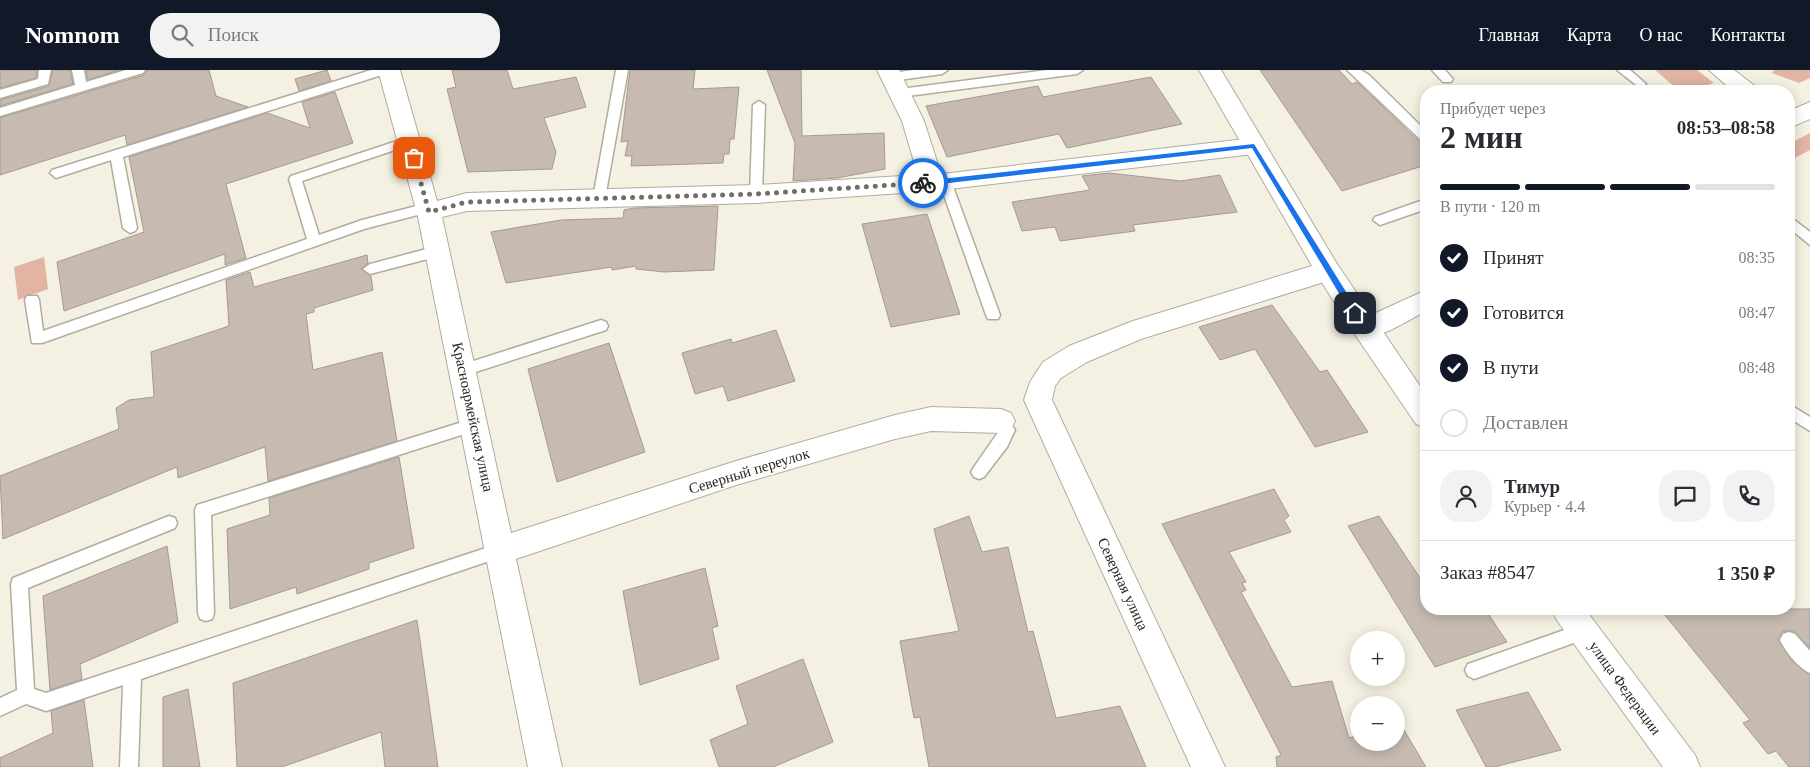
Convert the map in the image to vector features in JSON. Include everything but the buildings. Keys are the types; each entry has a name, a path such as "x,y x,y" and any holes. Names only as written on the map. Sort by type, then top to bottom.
{"street":[{"name":"Красноармейская улица","path":"389,70 438,251 545,767"},
{"path":"1210,70 1328,271 1365,329 1420,407"},
{"path":"1720,70 1739,85"},
{"path":"893,80 939,182"},
{"path":"1795,117 1810,110"},
{"path":"428,210 467,202 756,194 939,182 1254,146"},
{"name":"Северная улица","path":"1208,767 1038,400 1043,382 1052,370 1078,354 1133,331 1328,271"},
{"path":"1365,329 1420,303"},
{"name":"Северный переулок","path":"501,550 736,473 895,427 930,419 1002,421"},
{"name":"улица Федерации","path":"1575,620 1683,767"}],"lane":[{"path":"0,94 44,81 45,70"},
{"path":"78,70 81,88"},
{"path":"0,112 139,70"},
{"path":"56,173 384,70"},
{"path":"599,198 622,70"},
{"path":"893,80 942,70"},
{"path":"893,80 1077,70"},
{"path":"1353,70 1365,78 1420,132"},
{"path":"1438,70 1447,79"},
{"path":"1623,70 1640,84"},
{"path":"756,194 759,104"},
{"path":"315,242 295,179 409,141"},
{"path":"116,154 130,228"},
{"path":"939,182 993,315"},
{"path":"1380,220 1420,206"},
{"path":"32,300 37,340 362,225 428,210"},
{"path":"1795,226 1810,240"},
{"path":"370,269 438,251"},
{"path":"463,370 601,326"},
{"path":"1795,415 1810,426"},
{"path":"979,472 1002,442 1007,430 1002,421"},
{"path":"206,613 203,510 475,424"},
{"path":"26,695 19,584 169,523"},
{"path":"0,707 26,695 46,702 501,550"},
{"path":"1474,670 1575,620"},
{"path":"1789,640 1810,664"},
{"path":"129,767 132,673"}],"shaded area":[{"path":"1655,70 1697,70 1714,83 1707,85 1674,85"},
{"path":"1774,70 1810,70 1810,78 1799,83 1772,73"},
{"path":"1810,133 1810,150 1795,158 1795,141"},
{"path":"44,257 48,289 18,300 14,267"}],"way so far":[{"path":"414,158 429,212 467,202 756,194 923,183"}],"route":[{"path":"923,183 1254,146 1355,313"}]}
